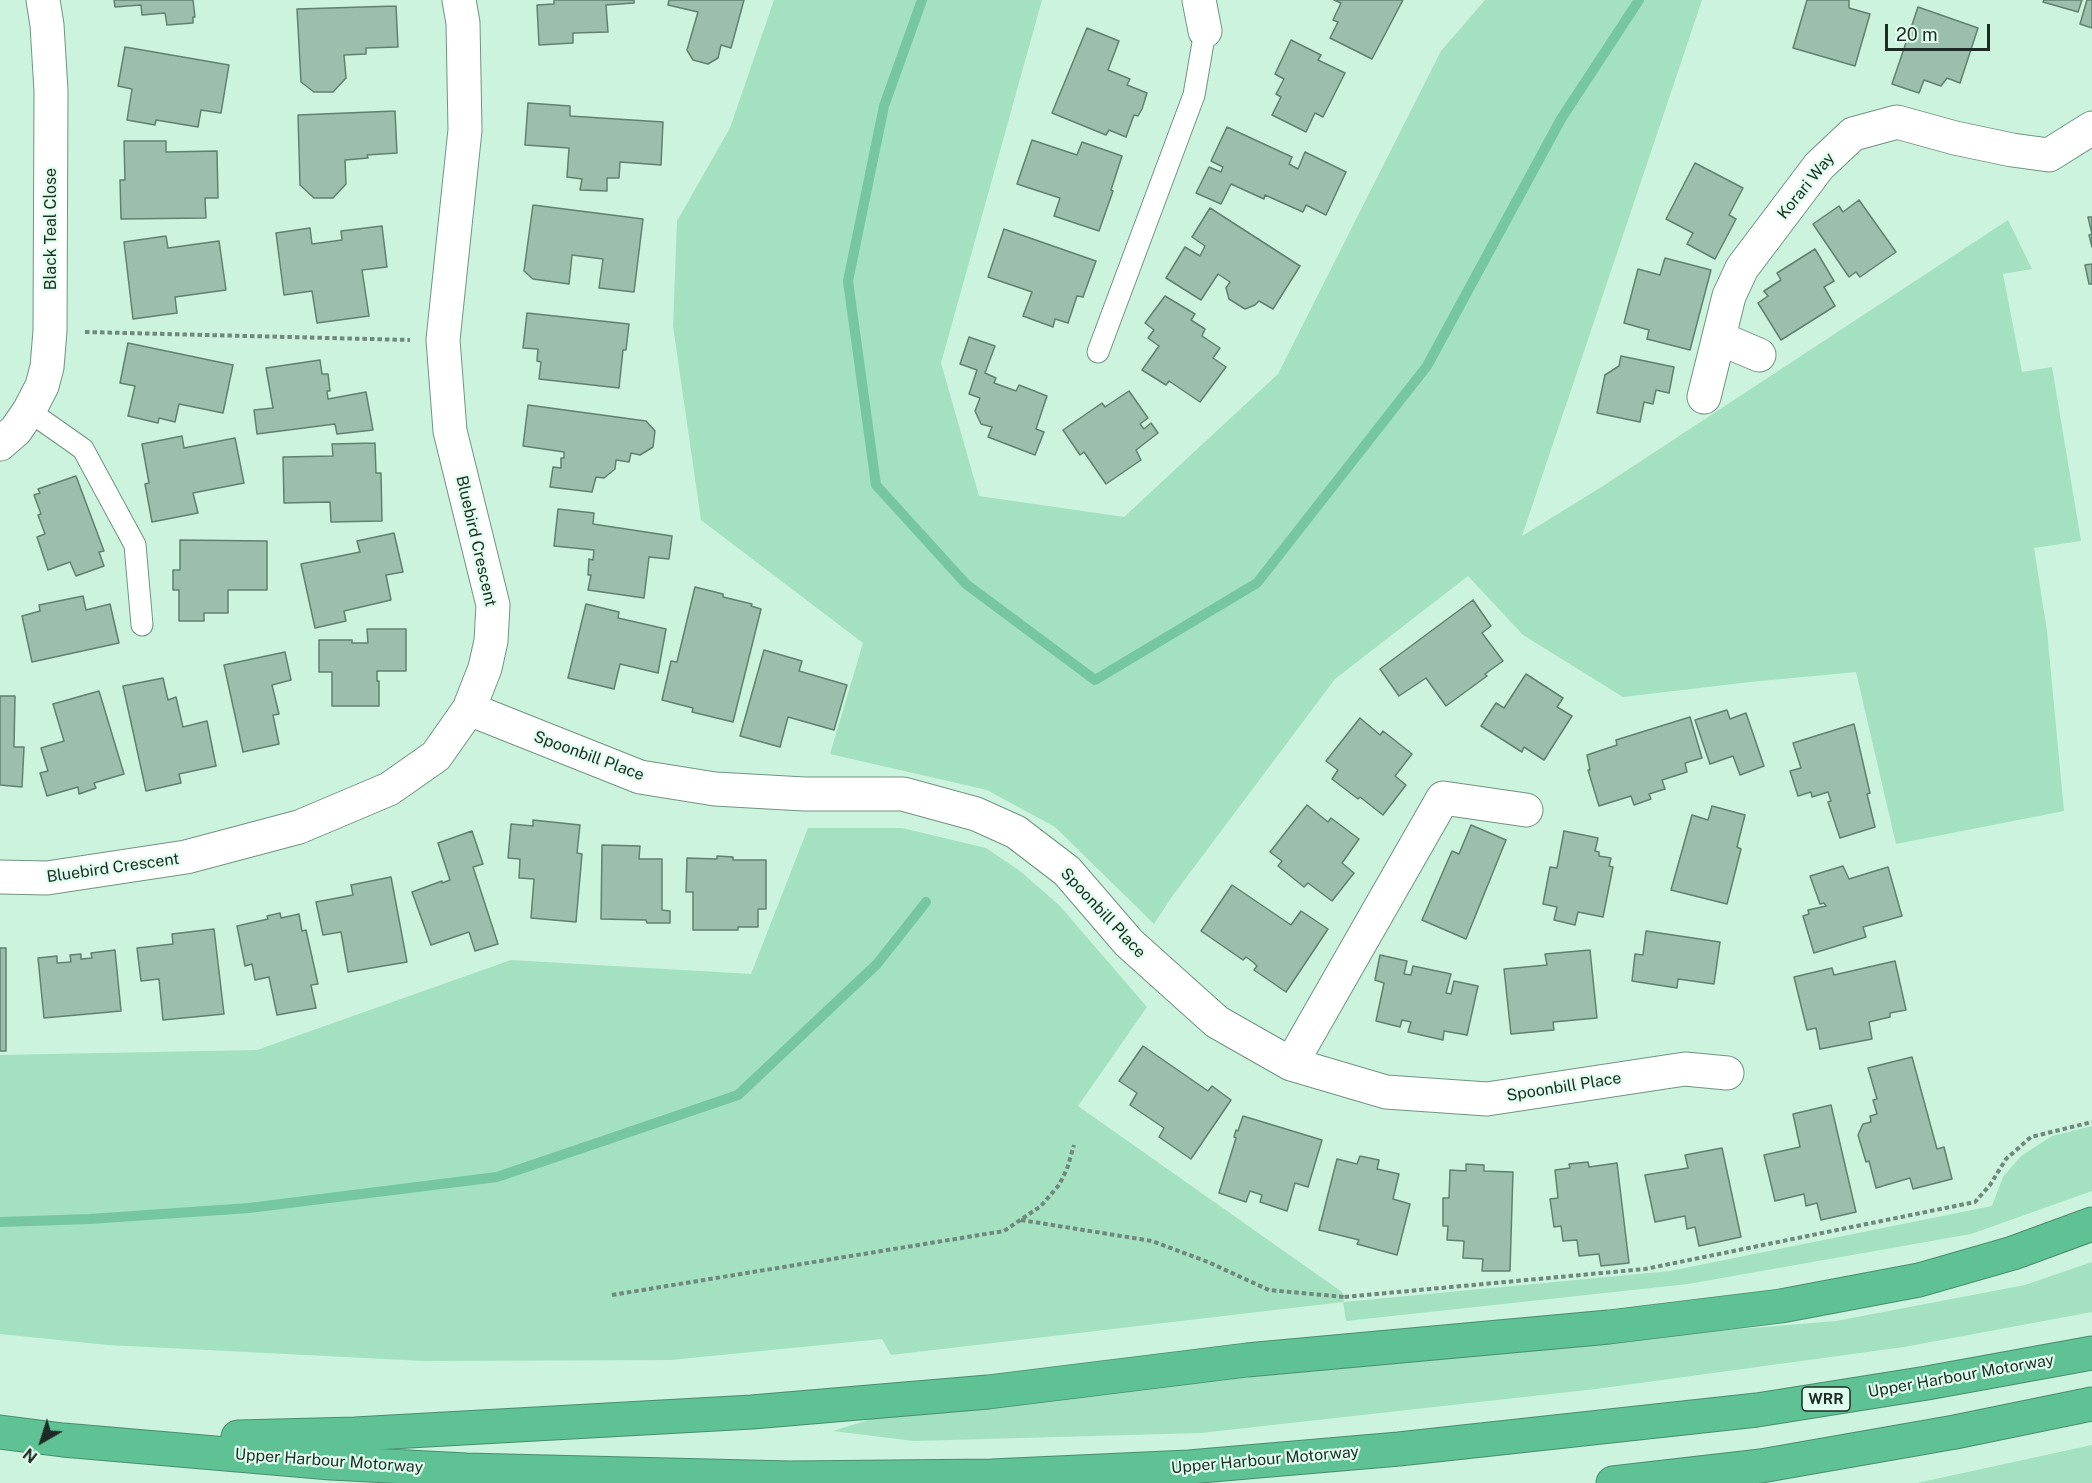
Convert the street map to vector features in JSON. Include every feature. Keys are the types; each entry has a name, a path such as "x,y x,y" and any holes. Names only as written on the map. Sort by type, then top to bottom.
{"highway":[{"path":"63,1440 354,1434 752,1412 988,1392 1247,1360 1609,1327 1781,1306 1919,1280 2013,1253 2092,1224"},
{"name":"Upper Harbour Motorway","path":"0,1432 63,1440 331,1463 466,1470 790,1478 1003,1475 1189,1467 1375,1451 1734,1412 1927,1383 2092,1353"},
{"path":"1613,1483 1761,1466 1955,1432 2092,1404"}],"street":[{"name":"Black Teal Close","path":"0,444 16,429 29,411 42,386 47,367 50,331 51,91 43,0"},
{"name":"Bluebird Crescent","path":"0,877 47,878 186,857 299,827 389,789 436,756 469,710 485,668 491,641 492,605 450,431 443,340 465,130 463,23 459,0"},
{"name":"Korari Way","path":"1704,397 1729,296 1742,268 1819,166 1853,134 1897,122 1955,138 2049,155 2092,128"},
{"path":"1719,338 1759,355"},
{"name":"Spoonbill Place","path":"469,710 640,777 715,789 759,792 903,794 976,814 1016,832 1067,871 1129,943 1217,1023 1291,1064 1386,1092 1487,1099 1685,1069 1728,1073"},
{"path":"1291,1064 1443,798 1526,810"}],"lane":[{"path":"1098,352 1194,95 1202,16"},
{"path":"29,411 83,449 135,545 142,625"}],"path":[{"path":"81,332 411,339"},
{"path":"1022,1220 1152,1242 1208,1262 1269,1290 1345,1297 1645,1269 1975,1202 1990,1185 2006,1159 2031,1137 2092,1122"},
{"path":"612,1295 1004,1231 1041,1206 1059,1185 1067,1169 1074,1145"}],"green space":[{"path":"774,0 1042,0 941,363 979,496 1124,517 1278,374 1441,51 1485,0 1702,0 1522,536 1603,486 2008,220 2032,269 2003,274 2022,372 2052,367 2081,541 2034,548 2047,631 2064,811 1896,844 1856,672 1623,697 1523,635 1468,576 1335,679 1154,924 1055,827 987,790 830,754 863,643 701,520 673,326 677,221 730,128"},
{"path":"808,828 902,828 986,848 1020,871 1059,905 1147,1007 1078,1106 1342,1292 1344,1302 1670,1271 1992,1206 2003,1177 2021,1156 2052,1136 2092,1126 2092,1191 1971,1234 1688,1284 1346,1321 1343,1302 891,1355 882,1339 671,1360 424,1361 108,1345 0,1334 0,1055 257,1050 511,960 751,974"},
{"path":"2092,1262 2092,1312 1904,1347 1596,1389 1201,1433 914,1441 833,1431 897,1411 1577,1346 1690,1333 1836,1321 2025,1285"},
{"path":"2092,1445 2092,1483 1917,1483"}],"building":[{"path":"114,0 193,0 195,17 193,17 193,23 167,25 165,13 142,15 141,5 115,7"},
{"path":"554,0 634,0 634,3 606,5 608,32 573,33 573,43 539,45 537,5 554,4"},
{"path":"669,0 744,0 731,48 721,45 718,58 708,64 693,60 687,50 698,12 668,5"},
{"path":"1334,0 1403,0 1372,59 1330,38 1338,22 1333,20 1341,3"},
{"path":"1807,0 1849,0 1849,8 1870,14 1855,66 1793,48"},
{"path":"2044,0 2082,0 2078,12 2043,2"},
{"path":"2087,0 2092,0 2092,28 2080,24"},
{"path":"396,6 398,47 366,48 366,54 344,55 346,78 333,92 314,92 301,82 297,9"},
{"path":"1918,7 1978,28 1960,83 1947,78 1941,86 1924,80 1919,93 1892,84"},
{"path":"1087,28 1119,41 1108,70 1130,79 1127,85 1147,93 1142,109 1138,116 1134,115 1126,137 1109,130 1106,135 1052,113"},
{"path":"1291,40 1321,55 1318,60 1345,73 1323,117 1315,113 1306,132 1272,115 1281,97 1276,94 1284,79 1275,74"},
{"path":"125,47 229,65 221,113 201,110 198,127 156,120 155,125 127,120 132,89 118,86"},
{"path":"528,103 570,106 570,116 663,122 661,165 620,162 619,178 607,178 607,191 580,190 582,179 567,177 569,148 525,145"},
{"path":"395,111 397,153 367,155 368,158 345,160 346,184 333,198 314,198 300,185 298,115"},
{"path":"1227,127 1292,157 1289,164 1298,169 1305,152 1346,172 1326,215 1306,205 1303,212 1265,195 1264,199 1231,184 1221,204 1196,193 1209,167 1221,172 1223,167 1211,161"},
{"path":"1032,140 1077,155 1082,142 1122,156 1099,231 1054,216 1060,198 1017,184"},
{"path":"124,141 166,141 166,152 217,151 218,198 205,198 206,218 121,219 120,180 125,180"},
{"path":"1695,163 1743,188 1729,215 1736,219 1715,259 1687,244 1693,233 1666,219"},
{"path":"1859,200 1896,252 1860,277 1856,272 1849,277 1813,224 1839,206 1843,212"},
{"path":"533,205 643,219 634,292 599,288 603,259 572,255 569,284 533,279 524,271"},
{"path":"1210,208 1300,266 1273,309 1259,301 1245,309 1229,299 1226,288 1230,282 1218,274 1201,300 1166,278 1185,247 1200,256 1205,246 1192,237"},
{"path":"2088,217 2092,217 2092,234"},
{"path":"382,226 387,267 362,270 369,316 317,323 312,291 284,295 276,233 310,228 312,244 342,240 341,231"},
{"path":"1004,229 1096,261 1083,297 1077,296 1068,323 1055,319 1053,327 1023,316 1032,292 988,277"},
{"path":"166,236 168,248 219,241 226,290 175,297 177,313 133,319 124,242"},
{"path":"1815,249 1834,281 1824,287 1835,306 1781,340 1758,303 1768,296 1764,291 1781,280 1777,273"},
{"path":"1665,258 1711,270 1690,350 1647,339 1649,330 1624,323 1638,269 1660,275"},
{"path":"2092,264 2092,284 2089,284 2085,265"},
{"path":"1165,296 1195,314 1191,320 1205,329 1202,336 1220,348 1213,358 1226,367 1200,402 1169,381 1166,385 1142,370 1159,346 1148,338 1154,330 1145,323"},
{"path":"527,313 629,324 626,350 623,350 619,388 539,379 541,362 537,361 538,349 523,348"},
{"path":"969,337 995,346 985,373 996,378 994,383 1016,391 1019,385 1047,396 1036,429 1044,432 1035,455 988,437 992,427 981,424 975,411 980,398 969,394 977,370 960,364"},
{"path":"128,343 233,365 223,413 179,404 175,422 159,418 158,423 128,416 135,386 120,383"},
{"path":"1621,356 1674,367 1669,393 1656,390 1653,404 1644,402 1640,422 1597,413 1605,375 1619,366"},
{"path":"320,360 322,374 328,374 330,391 327,391 328,399 366,392 373,430 337,434 335,424 257,434 254,410 273,408 266,368"},
{"path":"1129,391 1148,418 1140,424 1144,429 1151,423 1158,433 1136,450 1141,460 1106,484 1084,452 1080,455 1063,430 1102,403 1105,407"},
{"path":"528,405 646,421 655,431 653,447 640,455 631,453 629,462 616,460 615,469 604,478 596,477 592,492 550,487 553,467 561,468 561,458 564,458 564,452 523,446"},
{"path":"182,436 184,448 235,438 244,483 193,493 198,513 152,522 145,484 149,483 142,444"},
{"path":"375,443 376,473 381,473 382,521 331,522 330,502 284,503 283,457 333,456 332,444"},
{"path":"76,476 104,551 99,552 104,566 76,576 70,562 48,570 37,537 45,534 34,495 40,493 38,489"},
{"path":"558,509 594,513 593,524 672,536 669,559 649,557 644,598 588,590 591,575 588,575 589,559 593,560 594,550 554,546"},
{"path":"394,533 403,572 386,575 391,600 344,611 346,621 315,628 301,564 360,552 357,541"},
{"path":"180,540 267,541 267,590 228,590 228,613 204,613 204,621 179,621 179,590 173,590 173,570 180,570"},
{"path":"695,587 723,594 723,597 752,604 751,606 761,609 733,722 692,712 693,708 662,700 671,661 677,662"},
{"path":"83,596 86,610 110,604 119,643 32,662 22,616 40,611 39,605"},
{"path":"1473,600 1491,626 1482,633 1503,661 1485,674 1487,676 1446,706 1426,678 1399,696 1380,669"},
{"path":"586,604 619,612 618,618 666,629 658,673 620,664 614,689 568,678"},
{"path":"367,629 406,629 406,671 377,671 379,706 332,706 332,672 319,672 319,640 352,640 352,643 368,643"},
{"path":"764,650 802,661 799,671 847,685 834,730 788,717 780,747 740,736"},
{"path":"285,652 291,680 272,685 279,714 273,715 279,744 243,752 224,665"},
{"path":"1526,674 1563,698 1557,707 1572,716 1544,760 1524,747 1522,752 1481,726 1496,703 1504,708"},
{"path":"163,678 168,700 176,697 183,727 207,721 216,766 179,774 181,783 146,791 123,686"},
{"path":"99,691 124,774 94,783 96,788 79,794 78,787 47,796 40,773 48,771 41,748 64,741 53,704"},
{"path":"0,696 15,696 14,747 24,747 22,787 0,785"},
{"path":"1727,710 1730,719 1746,713 1764,766 1740,775 1733,756 1710,764 1695,720"},
{"path":"1690,717 1702,758 1685,763 1687,772 1662,780 1665,789 1649,794 1651,799 1634,805 1631,796 1599,806 1588,770 1590,770 1587,755 1617,745 1616,740"},
{"path":"1360,718 1380,735 1383,731 1412,754 1395,776 1406,785 1383,815 1332,779 1338,770 1326,761"},
{"path":"1854,724 1870,793 1867,794 1875,827 1840,838 1828,802 1831,801 1828,792 1812,797 1811,792 1798,796 1790,771 1801,768 1793,743"},
{"path":"1307,805 1328,822 1331,818 1359,839 1342,863 1354,873 1332,901 1308,883 1304,887 1278,866 1282,861 1270,852"},
{"path":"1712,806 1745,815 1737,847 1741,849 1727,904 1671,890 1692,815 1708,820"},
{"path":"533,820 580,825 577,853 582,854 576,922 531,918 534,879 519,878 520,859 508,858 511,824 533,826"},
{"path":"1471,825 1506,840 1466,939 1422,920 1452,851 1459,854"},
{"path":"472,831 483,864 473,867 498,944 475,951 469,932 431,945 412,892 450,880 438,843"},
{"path":"1564,831 1598,838 1595,851 1599,852 1599,856 1611,858 1609,866 1613,867 1603,917 1578,912 1575,925 1554,920 1557,907 1543,904 1550,867 1557,868"},
{"path":"602,845 640,846 639,859 662,859 662,910 670,911 670,923 601,919"},
{"path":"717,856 733,857 733,860 766,860 766,909 758,909 758,927 738,927 738,930 693,930 693,892 686,892 687,858 717,859"},
{"path":"1843,866 1849,879 1888,867 1902,916 1863,927 1866,937 1814,953 1803,916 1809,914 1808,910 1826,906 1824,903 1820,904 1810,876"},
{"path":"391,877 407,962 348,972 341,932 323,935 316,902 353,895 351,885"},
{"path":"1232,885 1291,925 1301,911 1328,929 1286,992 1254,970 1257,966 1253,962 1246,957 1243,960 1201,931"},
{"path":"280,913 281,918 299,914 302,931 306,930 318,984 311,985 316,1008 277,1015 269,977 255,980 252,964 245,966 237,926 268,919 267,916"},
{"path":"214,929 224,1014 163,1020 159,979 141,981 137,948 173,944 172,934"},
{"path":"1646,931 1720,942 1714,984 1678,979 1677,988 1632,981 1635,954 1643,955"},
{"path":"0,948 6,948 6,1051 0,1051"},
{"path":"115,950 121,1011 44,1018 38,958 57,956 57,963 71,962 70,955 81,954 81,959 92,958 91,953"},
{"path":"1590,950 1597,1018 1553,1022 1554,1030 1511,1034 1504,969 1547,965 1545,954"},
{"path":"1380,955 1407,961 1404,974 1411,975 1413,966 1451,974 1446,993 1451,994 1454,981 1478,986 1467,1035 1444,1031 1443,1040 1408,1032 1411,1022 1402,1020 1400,1027 1376,1021 1384,983 1375,980"},
{"path":"1895,961 1906,1010 1890,1013 1890,1017 1869,1022 1872,1039 1820,1049 1816,1028 1807,1030 1794,977 1832,968 1834,975"},
{"path":"1143,1046 1208,1091 1212,1086 1231,1100 1191,1159 1159,1137 1164,1128 1130,1105 1137,1093 1119,1081"},
{"path":"1912,1057 1937,1149 1944,1147 1952,1179 1913,1189 1910,1178 1876,1188 1869,1161 1866,1162 1858,1135 1863,1124 1871,1122 1870,1116 1877,1114 1873,1100 1877,1099 1868,1068"},
{"path":"1831,1105 1856,1212 1821,1220 1817,1203 1806,1206 1804,1194 1775,1201 1764,1155 1800,1147 1793,1114"},
{"path":"1243,1116 1322,1140 1308,1187 1295,1183 1287,1211 1260,1202 1262,1195 1250,1191 1246,1202 1219,1193 1236,1138 1234,1137 1236,1130 1238,1131"},
{"path":"1722,1148 1741,1237 1699,1246 1695,1227 1687,1229 1685,1216 1655,1222 1645,1175 1688,1168 1685,1155"},
{"path":"1360,1156 1379,1160 1377,1169 1399,1174 1393,1199 1410,1204 1397,1255 1357,1244 1359,1240 1319,1230 1337,1159 1357,1164"},
{"path":"1588,1162 1589,1167 1617,1163 1629,1263 1601,1266 1599,1254 1579,1256 1577,1240 1563,1241 1561,1226 1554,1227 1550,1199 1558,1198 1555,1170 1570,1168 1569,1164"},
{"path":"1466,1164 1484,1165 1484,1171 1513,1172 1510,1271 1482,1271 1483,1259 1463,1258 1464,1241 1447,1240 1448,1226 1443,1226 1443,1198 1449,1198 1450,1170 1466,1171"}],"waterway":[{"path":"922,0 884,106 848,281 876,485 966,584 1095,680 1257,583 1427,366 1561,119 1639,0"},
{"path":"0,1222 90,1219 249,1208 497,1177 738,1095 877,964 926,902"}]}
